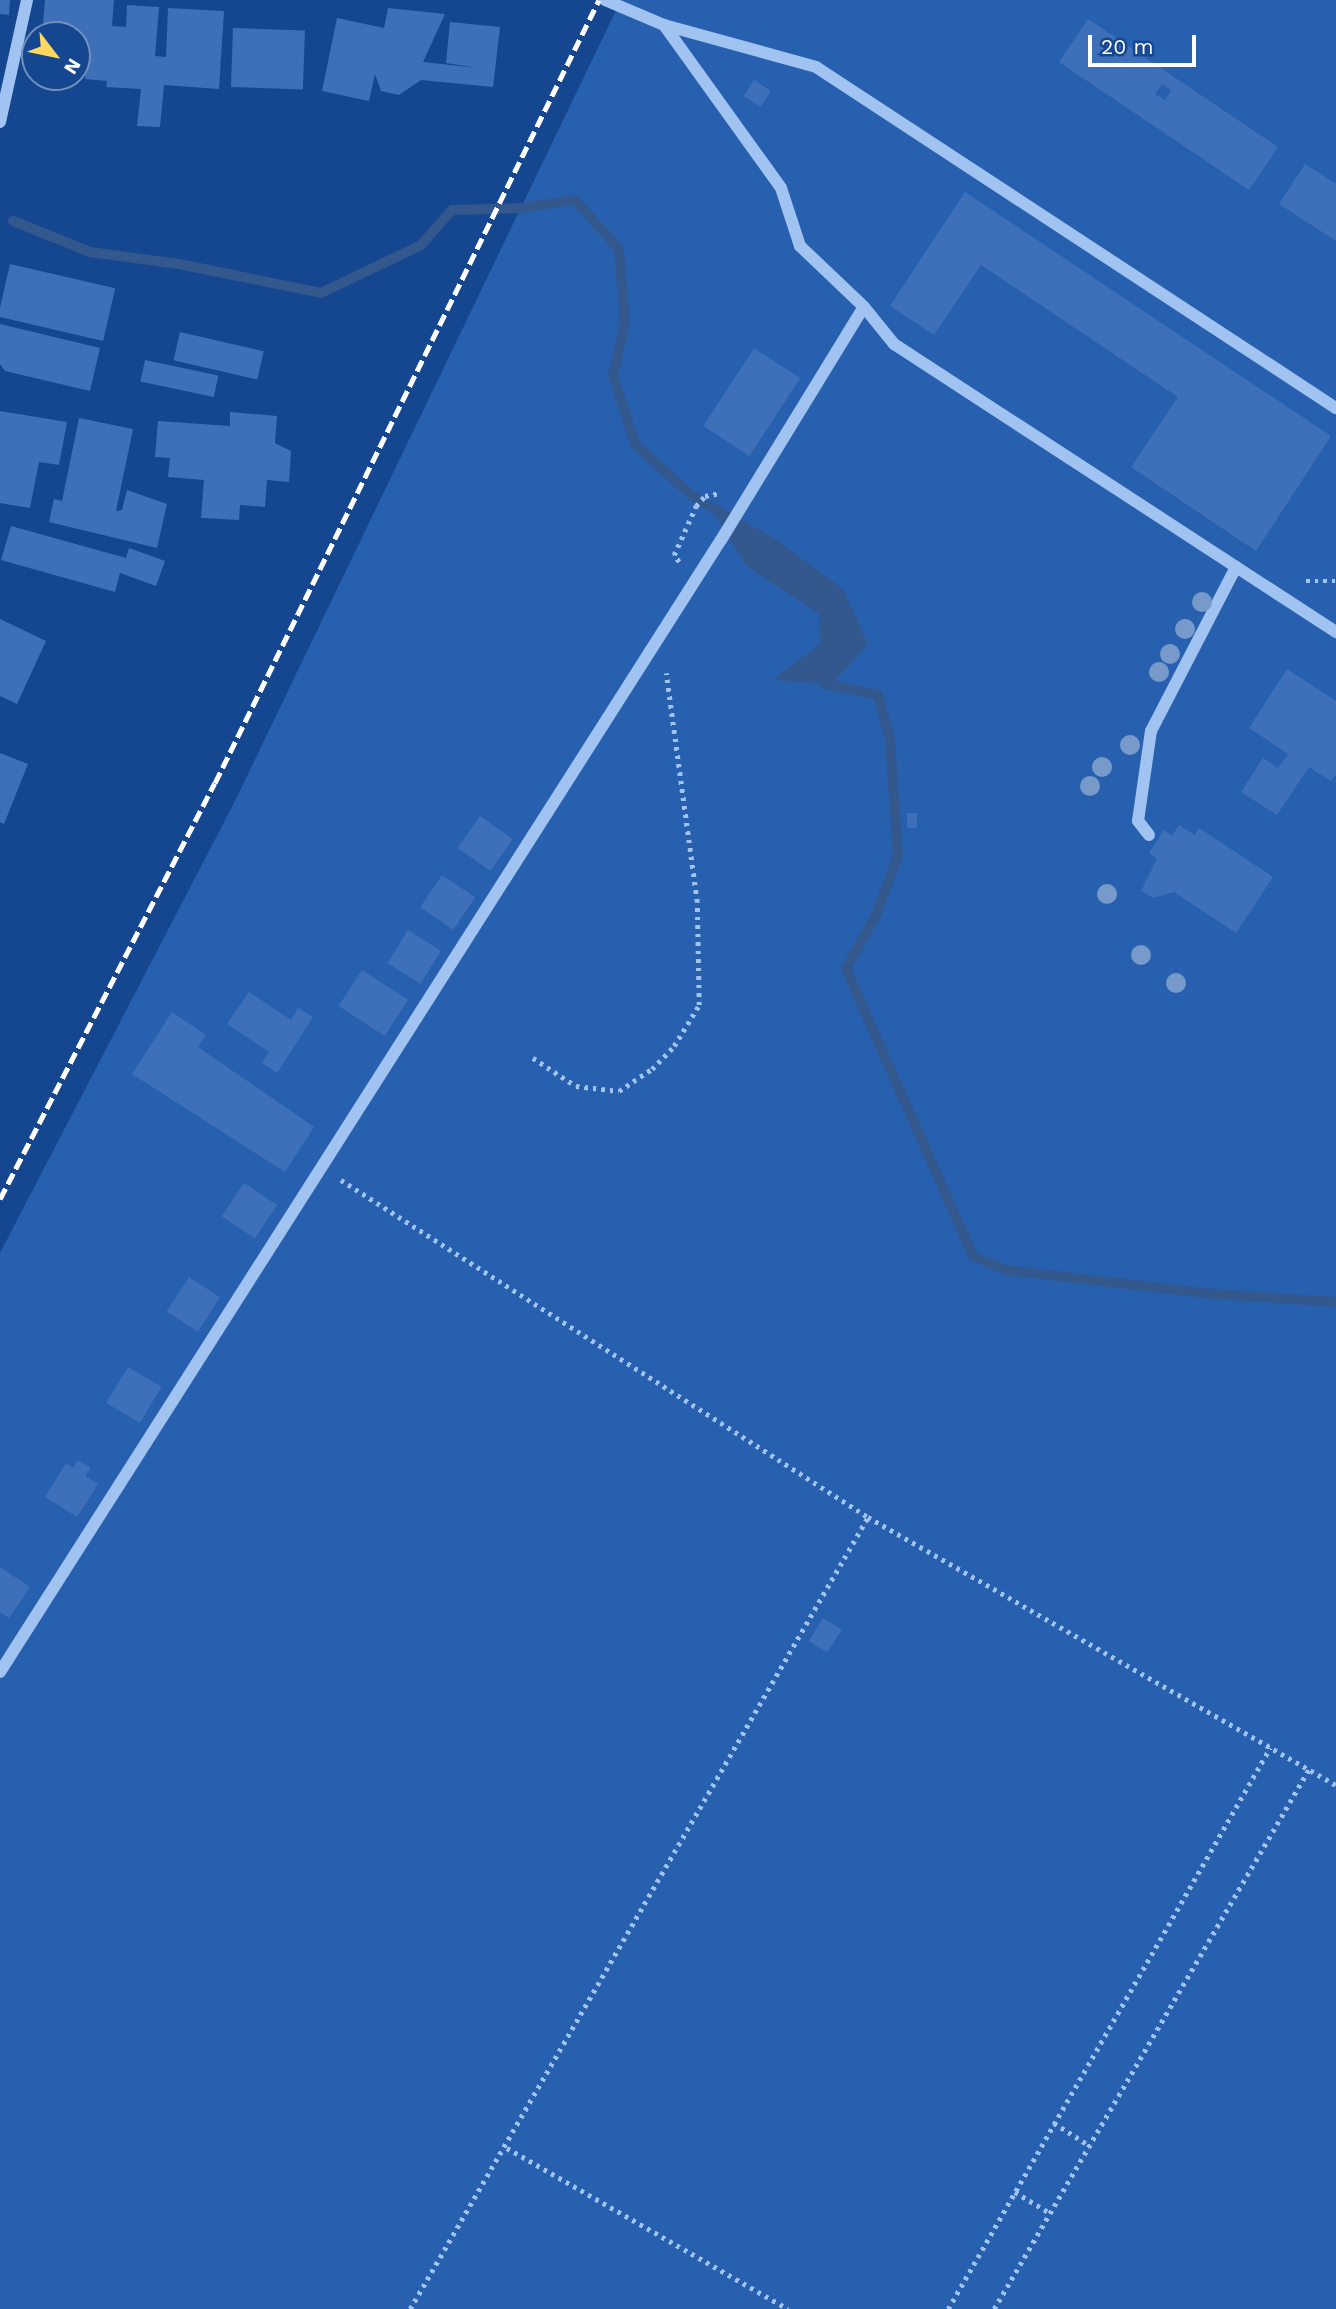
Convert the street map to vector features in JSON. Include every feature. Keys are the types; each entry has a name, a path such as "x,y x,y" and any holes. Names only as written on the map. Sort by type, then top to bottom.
{"street":[{"path":"0,122 27,0"},
{"path":"605,0 664,25 816,67 1336,408"},
{"path":"664,25 781,188 800,246 864,307 894,344 1336,632"},
{"path":"0,1672 721,540 864,307"},
{"path":"1149,835 1138,821 1151,731 1236,567"}],"path":[{"path":"533,1058 576,1086 619,1091 652,1069 674,1046 699,1005 697,902 661,634"},
{"path":"322,1167 868,1517 1336,1785"},
{"path":"410,2309 507,2148 868,1517"},
{"path":"948,2309 1270,1748"},
{"path":"994,2309 1308,1769"},
{"path":"1054,2123 1090,2146"},
{"path":"507,2148 788,2309"},
{"path":"1015,2192 1050,2213"}],"shaded area":[{"path":"621,0 1336,0 1336,2309 0,2309 0,1253 235,801"},
{"path":"709,505 775,545 839,592 862,643 825,684 772,680 820,644 819,614 746,566"}],"building":[{"path":"0,0 10,0 9,15 0,14"},
{"path":"45,0 114,0 112,26 126,27 127,5 159,7 155,56 166,57 168,8 224,11 219,89 164,85 160,127 137,126 141,89 106,87 107,81 91,80 91,21 43,21"},
{"path":"388,8 445,14 423,62 478,68 446,63 450,22 500,27 493,87 421,80 399,95 381,91 375,74 369,101 322,91 337,18 384,28"},
{"path":"1088,19 1278,147 1249,190 1059,62","holes":["1162,84 1171,90 1165,100 1155,94"]},
{"path":"233,28 305,31 303,89 231,87"},
{"path":"754,80 771,91 760,107 744,96"},
{"path":"1305,164 1336,184 1336,241 1279,204"},
{"path":"965,192 1331,436 1256,551 1131,467 1178,397 981,265 934,335 890,306"},
{"path":"10,264 115,288 103,341 0,317"},
{"path":"0,324 100,348 90,391 5,371 0,364"},
{"path":"180,332 264,351 257,380 173,360"},
{"path":"754,348 800,378 749,456 703,426"},
{"path":"145,360 218,376 214,397 140,382"},
{"path":"0,411 67,422 59,465 39,462 30,508 0,503"},
{"path":"230,412 277,416 275,443 291,451 289,482 267,480 265,507 240,505 239,520 201,518 204,480 168,477 170,458 155,457 158,421 230,426"},
{"path":"79,418 133,429 116,511 122,510 127,490 167,504 157,548 49,522 54,499 62,501"},
{"path":"11,526 126,558 129,548 165,561 156,586 120,573 115,592 1,560"},
{"path":"0,619 46,641 17,704 0,696"},
{"path":"1287,669 1336,701 1336,774 1331,781 1309,767 1277,815 1241,792 1263,758 1278,768 1288,754 1249,728"},
{"path":"0,753 28,764 4,824 0,822"},
{"path":"907,813 917,813 917,828 907,828"},
{"path":"480,816 513,839 490,871 458,848"},
{"path":"1179,825 1195,835 1199,828 1273,877 1236,933 1174,892 1154,898 1141,891 1157,859 1149,853 1164,830 1172,836"},
{"path":"442,875 475,897 453,930 420,907"},
{"path":"408,930 441,951 420,984 387,963"},
{"path":"362,970 408,1000 385,1036 339,1006"},
{"path":"249,992 291,1020 298,1008 313,1017 277,1073 262,1063 269,1052 227,1024"},
{"path":"172,1012 206,1035 198,1047 314,1127 285,1172 132,1074"},
{"path":"244,1183 277,1205 255,1239 222,1216"},
{"path":"189,1277 220,1297 198,1332 167,1311"},
{"path":"128,1367 161,1387 140,1423 106,1403"},
{"path":"78,1460 91,1468 85,1476 98,1484 77,1517 45,1497 66,1463 73,1468"},
{"path":"0,1567 30,1587 9,1618 0,1612"},
{"path":"823,1618 842,1630 827,1653 809,1641"}],"waterway":[{"path":"13,221 90,252 179,264 321,293 421,245 452,210 522,208 575,200 619,249 625,324 613,375 635,444 691,495 775,545 839,592 862,643 825,684 878,695 890,739 898,855 877,913 846,969 973,1256 1006,1270 1214,1294 1336,1302"}],"railway":[{"path":"0,1199 215,783 599,0"}]}
